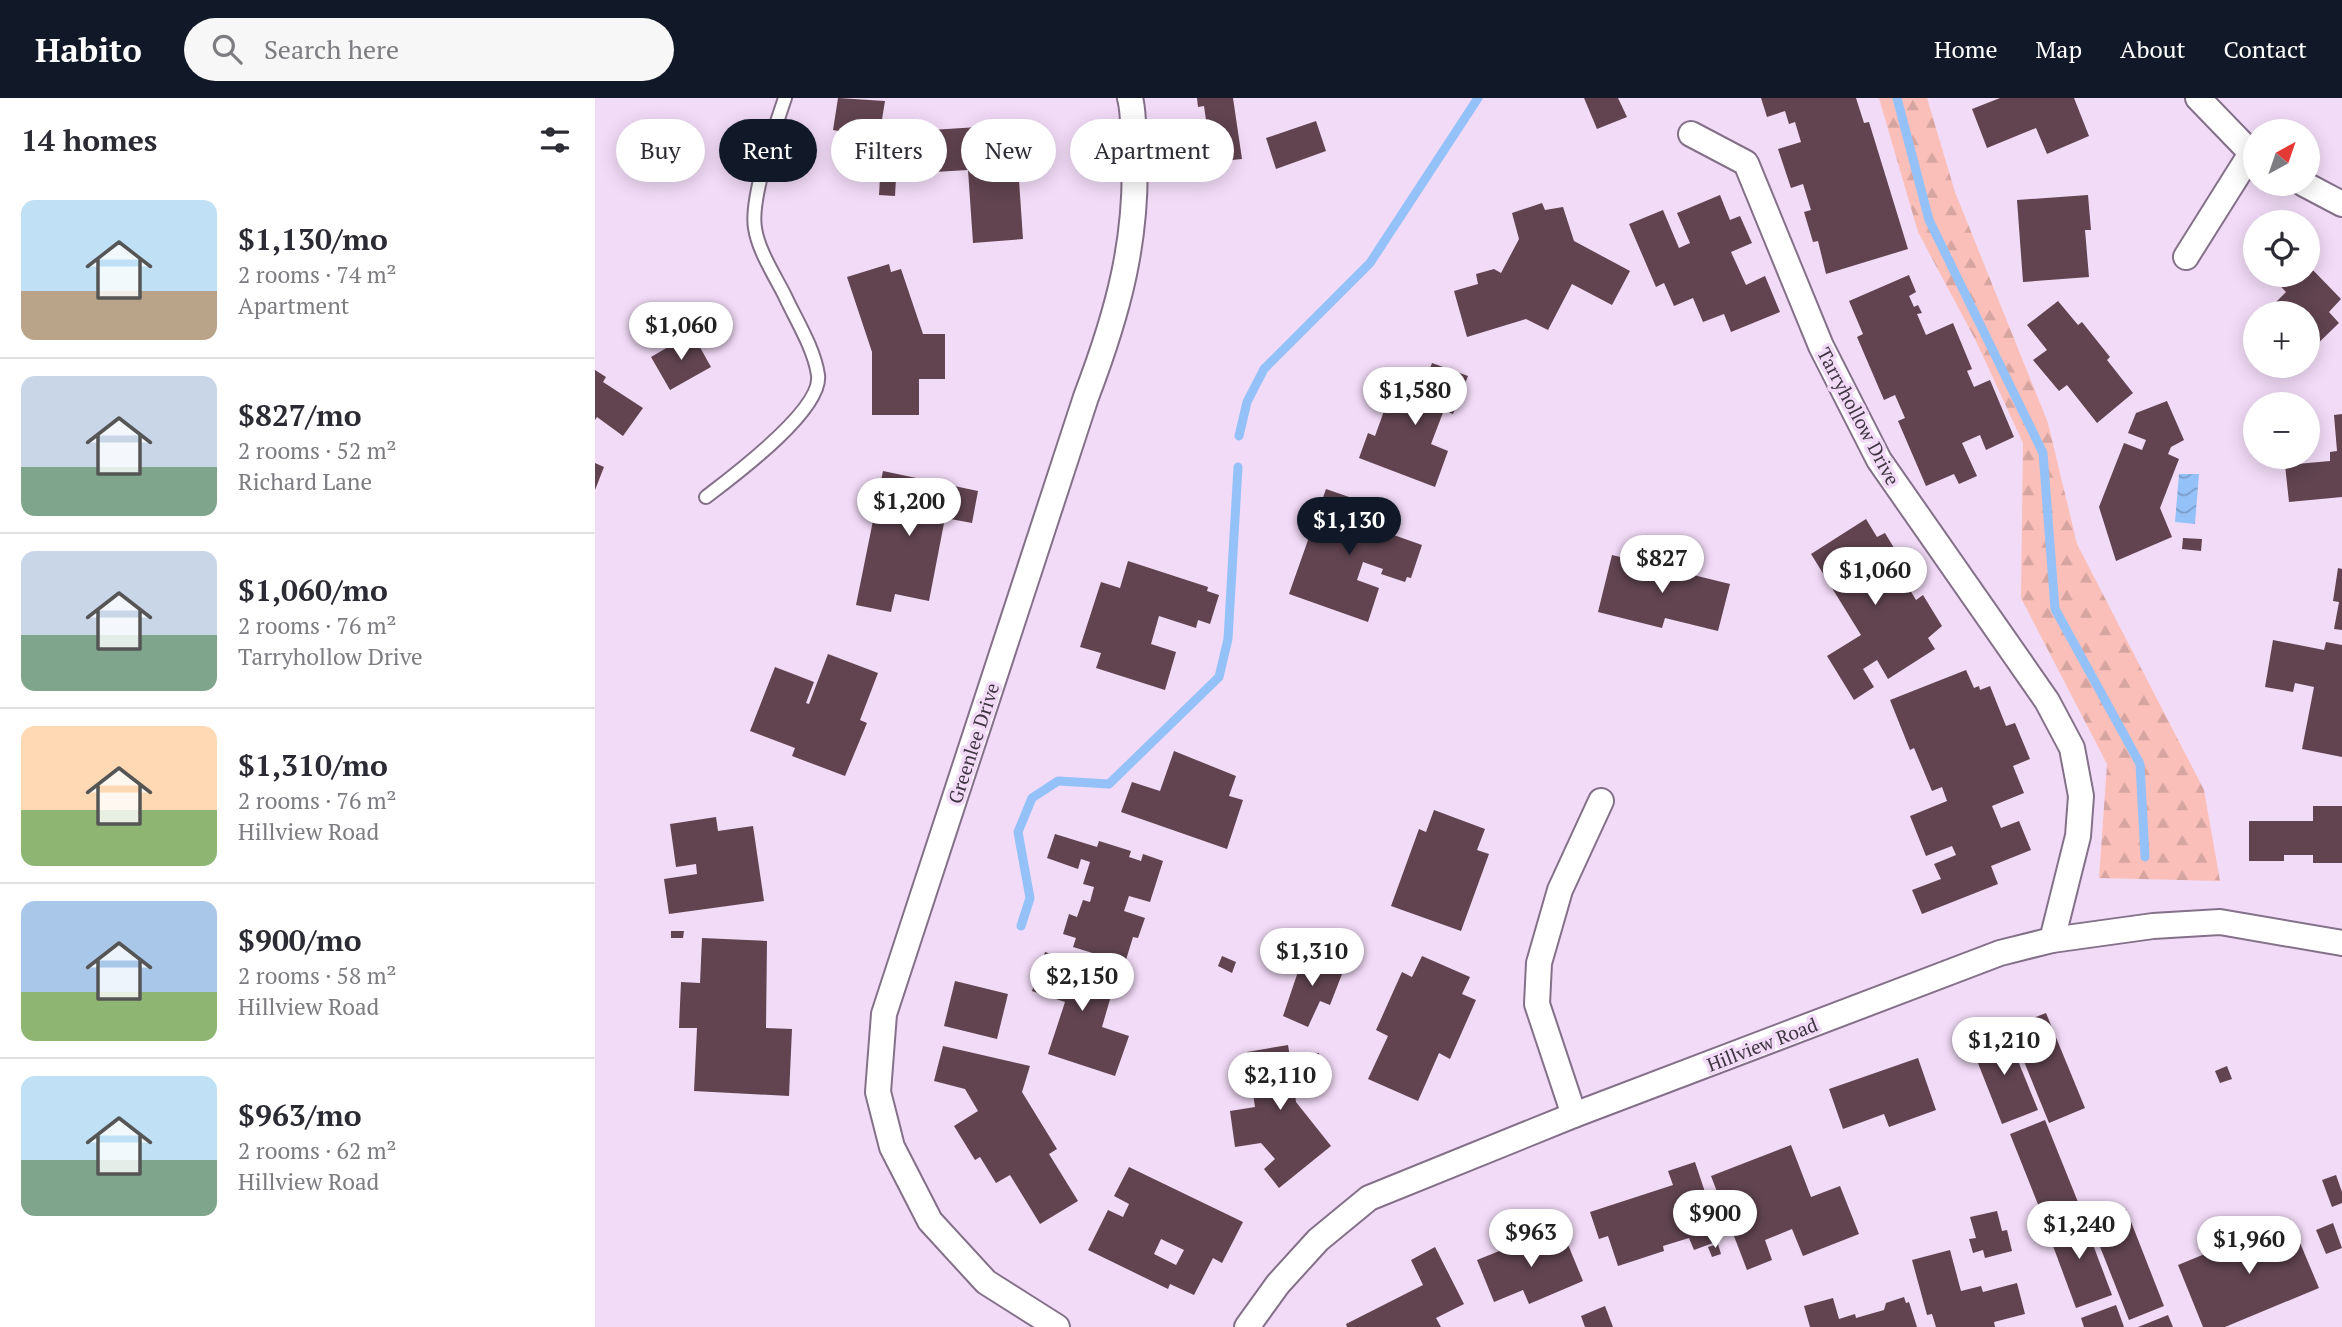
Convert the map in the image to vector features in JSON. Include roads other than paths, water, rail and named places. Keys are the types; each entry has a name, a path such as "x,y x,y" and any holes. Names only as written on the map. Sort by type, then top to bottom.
{"street":[{"name":"Greenlee Drive","path":"1057,1327 986,1282 930,1220 892,1147 878,1092 884,1014 1082,410 1113,326 1131,250 1136,179 1131,98"},
{"path":"2198,98 2243,145"},
{"name":"Tarryhollow Drive","path":"1691,134 1746,163 1821,346 1879,460 2047,701 2072,748 2081,796 2078,836 2052,940"},
{"path":"2186,257 2243,171"},
{"path":"2321,193 2342,204"},
{"path":"1574,1115 1537,1004 1539,963 1560,890 1601,801"},
{"name":"Hillview Road","path":"1247,1327 1278,1284 1318,1240 1369,1198 1574,1115 2000,953 2052,940 2153,926 2220,922 2342,943"}],"lane":[{"path":"706,497 746,465 798,416 816,392 818,376 806,340 754,227 767,157 785,98"}],"water":[{"path":"2179,474 2199,474 2195,524 2175,522"}],"waterway":[{"path":"1239,436 1247,402 1264,369 1370,263 1478,98"},
{"path":"1897,98 1929,220 2043,453 2055,609 2140,764 2145,857"},
{"path":"1021,926 1030,898 1018,832 1032,798 1058,781 1109,784 1219,677 1228,639 1238,467"}]}
